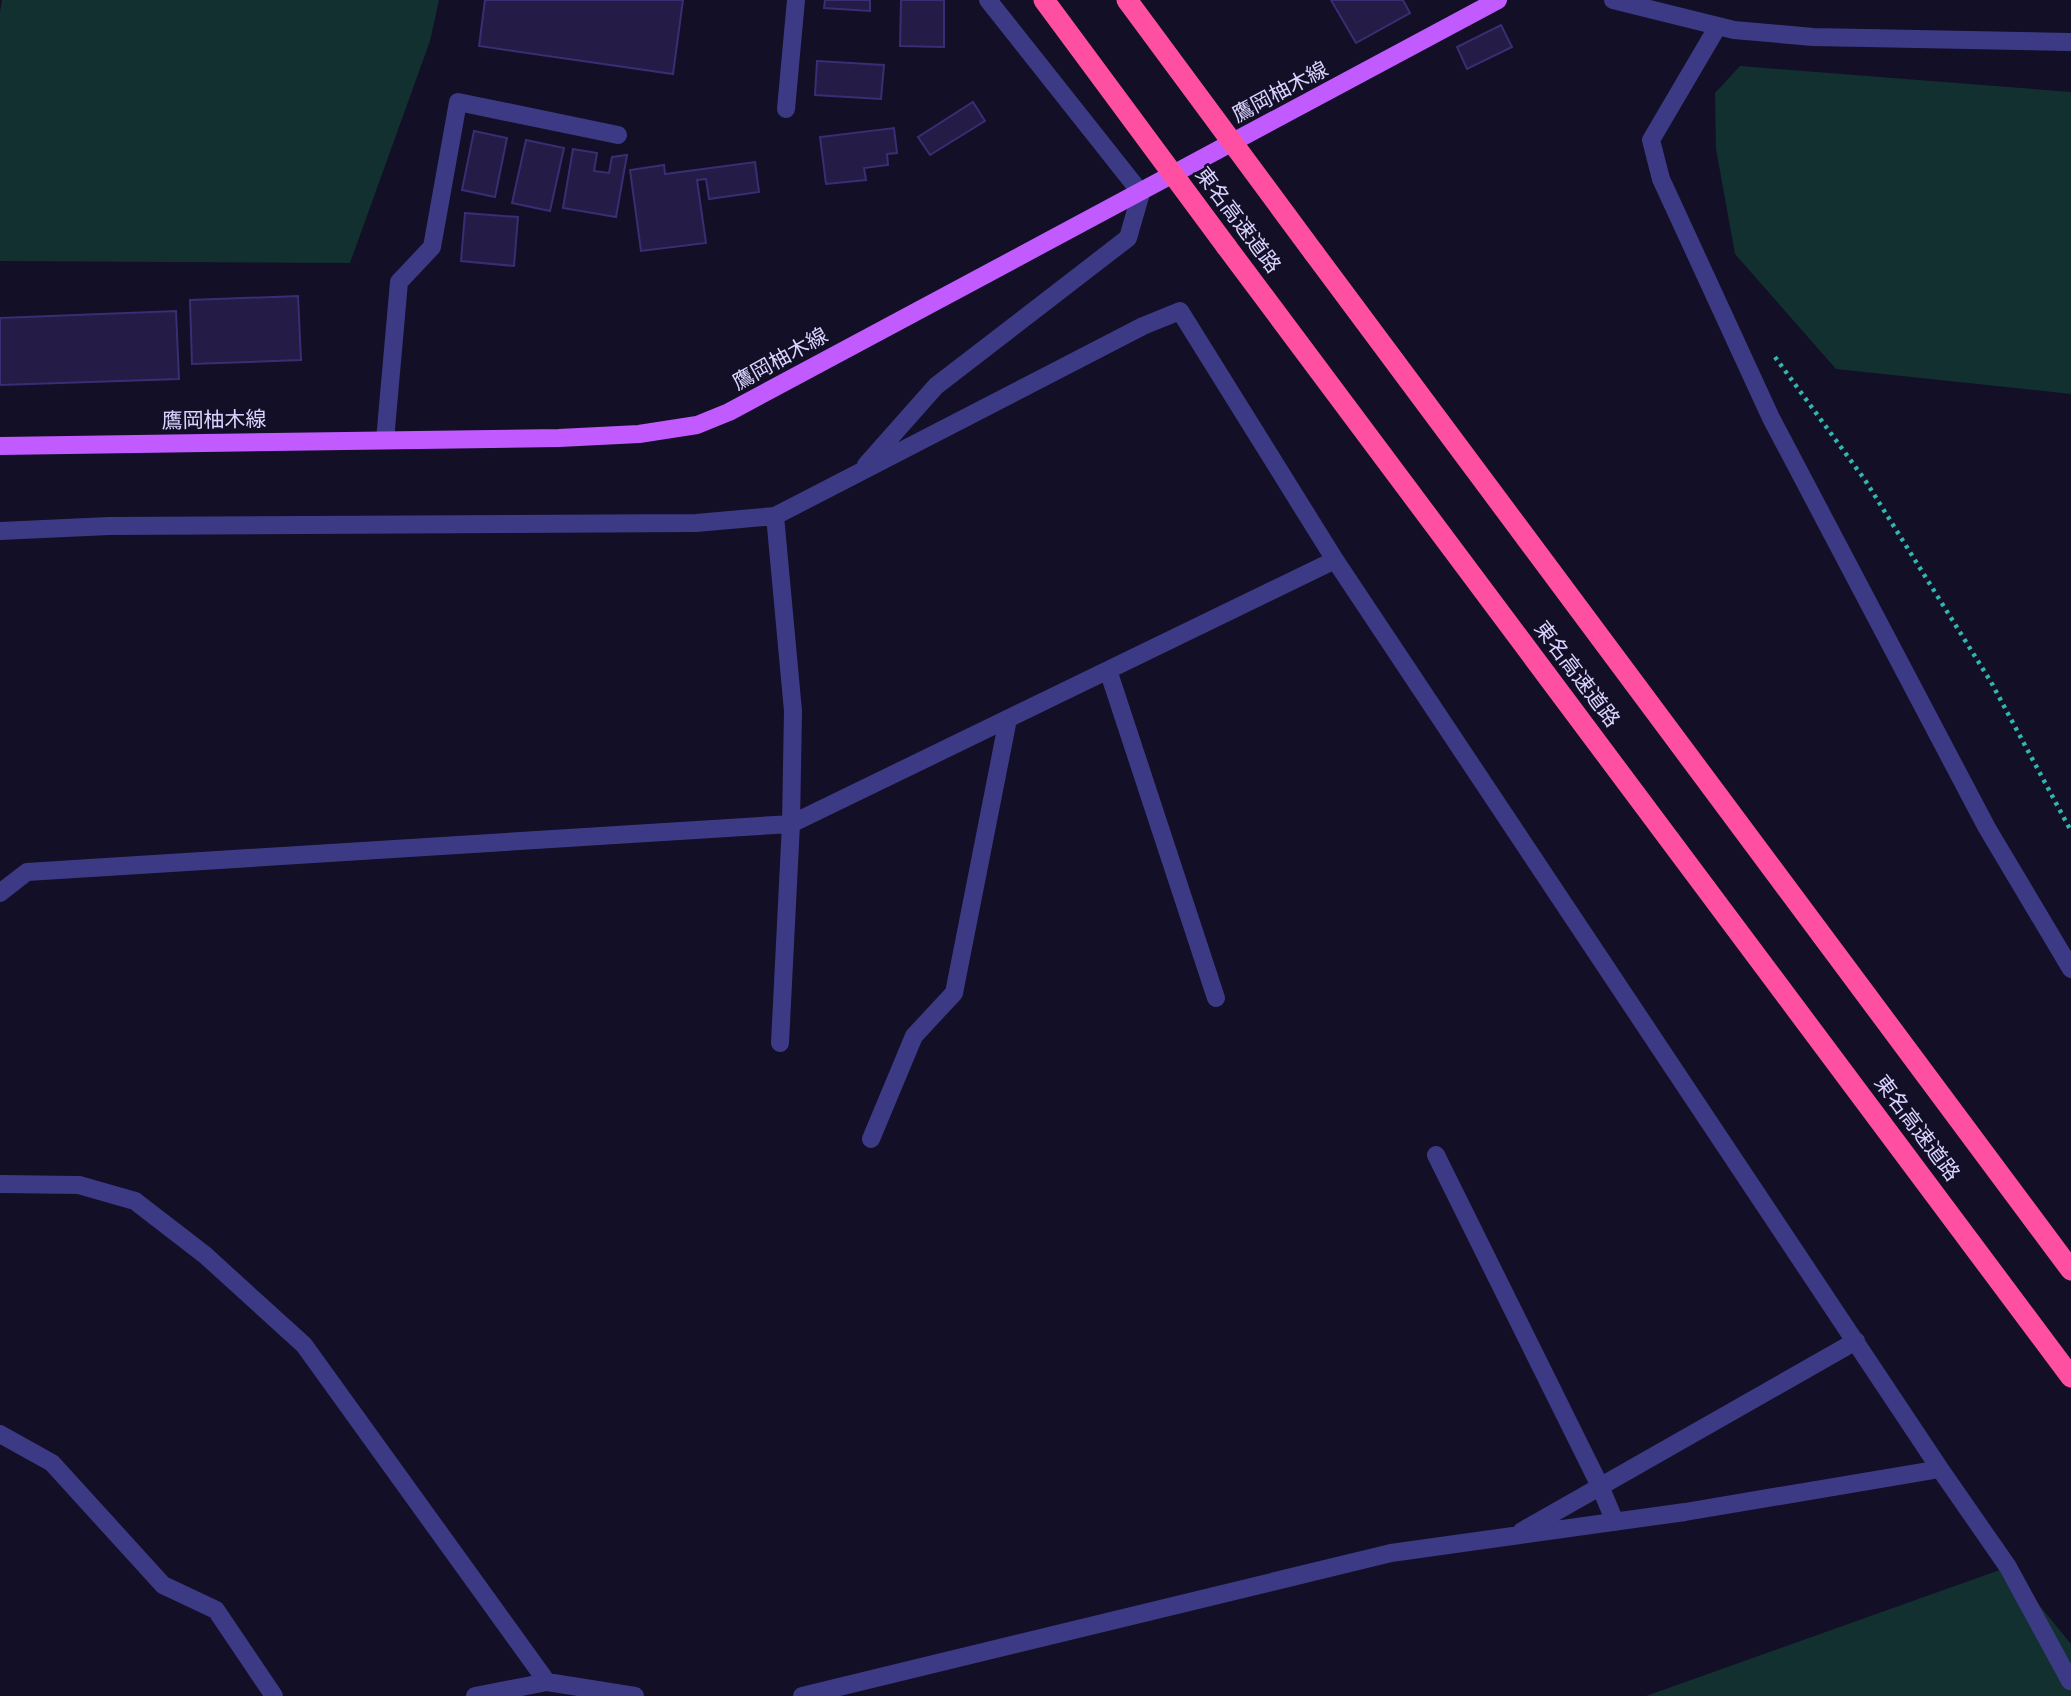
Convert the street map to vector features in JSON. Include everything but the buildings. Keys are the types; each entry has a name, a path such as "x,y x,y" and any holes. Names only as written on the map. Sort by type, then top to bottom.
{"highway":[{"name":"東名高速道路","path":"1044,0 2071,1377"},
{"name":"東名高速道路","path":"1127,0 2071,1270"}],"main road":[{"name":"鷹岡柚木線","path":"0,446 559,438 639,434 697,425 729,412 1498,0"}],"street":[{"path":"786,109 796,0"},
{"path":"859,472 936,386 1128,238 1141,193 988,0"},
{"path":"1613,0 1718,26 1813,37 2071,42"},
{"path":"1718,26 1651,140 1661,179 1771,418 1987,828 2071,969"},
{"path":"385,440 399,282 432,247 458,102 618,135"},
{"path":"0,531 108,526 696,523 775,516 1143,326 1180,311 1335,560 2008,1567 2070,1681"},
{"path":"775,516 793,711 791,824 780,1043"},
{"path":"0,893 27,872 791,824 1335,560"},
{"path":"1108,670 1216,998"},
{"path":"871,1139 914,1036 954,993 1009,719"},
{"path":"1436,1155 1600,1486 1615,1522"},
{"path":"0,1184 79,1185 135,1201 205,1255 304,1345 547,1682"},
{"path":"1513,1536 1856,1341"},
{"path":"0,1434 52,1463 163,1585 216,1610 274,1696"},
{"path":"802,1696 1391,1553 1615,1522 1940,1469"},
{"path":"475,1696 547,1682 635,1696"}],"path":[{"path":"1766,348 1783,366 1865,480 1991,682 2071,831"}],"green space":[{"path":"2,0 439,0 430,41 350,263 0,261"},
{"path":"1740,66 2071,92 2071,394 1836,369 1735,254 1716,149 1715,93"},
{"path":"2008,1567 2071,1644 2071,1696 1646,1696"}]}
